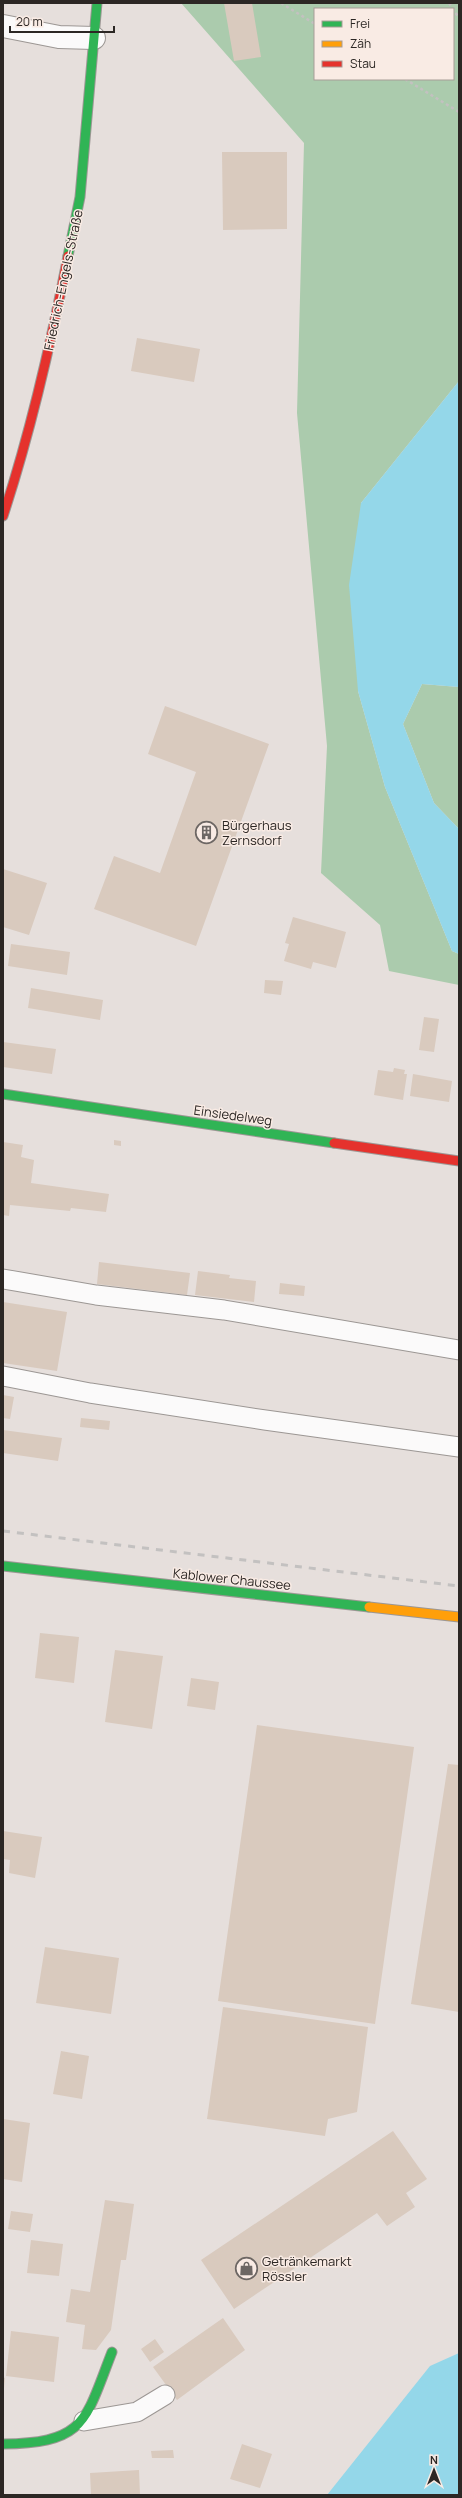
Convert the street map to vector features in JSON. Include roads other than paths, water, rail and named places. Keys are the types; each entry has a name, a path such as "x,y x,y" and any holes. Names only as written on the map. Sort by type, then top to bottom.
{"street":[{"name":"Friedrich-Engels-Straße","path":"3,516 19,467 55,324 78,205 97,3"},
{"path":"3,26 59,37 94,38"},
{"name":"Einsiedelweg","path":"3,1094 459,1162"},
{"name":"Kablower Chaussee","path":"3,1566 459,1617"},
{"path":"3,2444 33,2443 61,2436 84,2421 112,2352"}],"lane":[{"path":"3,1280 96,1295 224,1310 459,1350"},
{"path":"3,1376 90,1393 265,1420 459,1447"},
{"path":"84,2421 137,2412 164,2396"}],"water":[{"path":"459,381 459,687 422,684 403,724 434,803 459,829 459,954 452,951 385,787 358,691 349,585 361,503"},
{"path":"459,2353 459,2495 327,2495 430,2366"}],"railway":[{"path":"3,1531 459,1586"}],"place":[{"name":"Bürgerhaus Zernsdorf","path":"206,832"},
{"name":"Getränkemarkt Rössler","path":"247,2268"}]}
